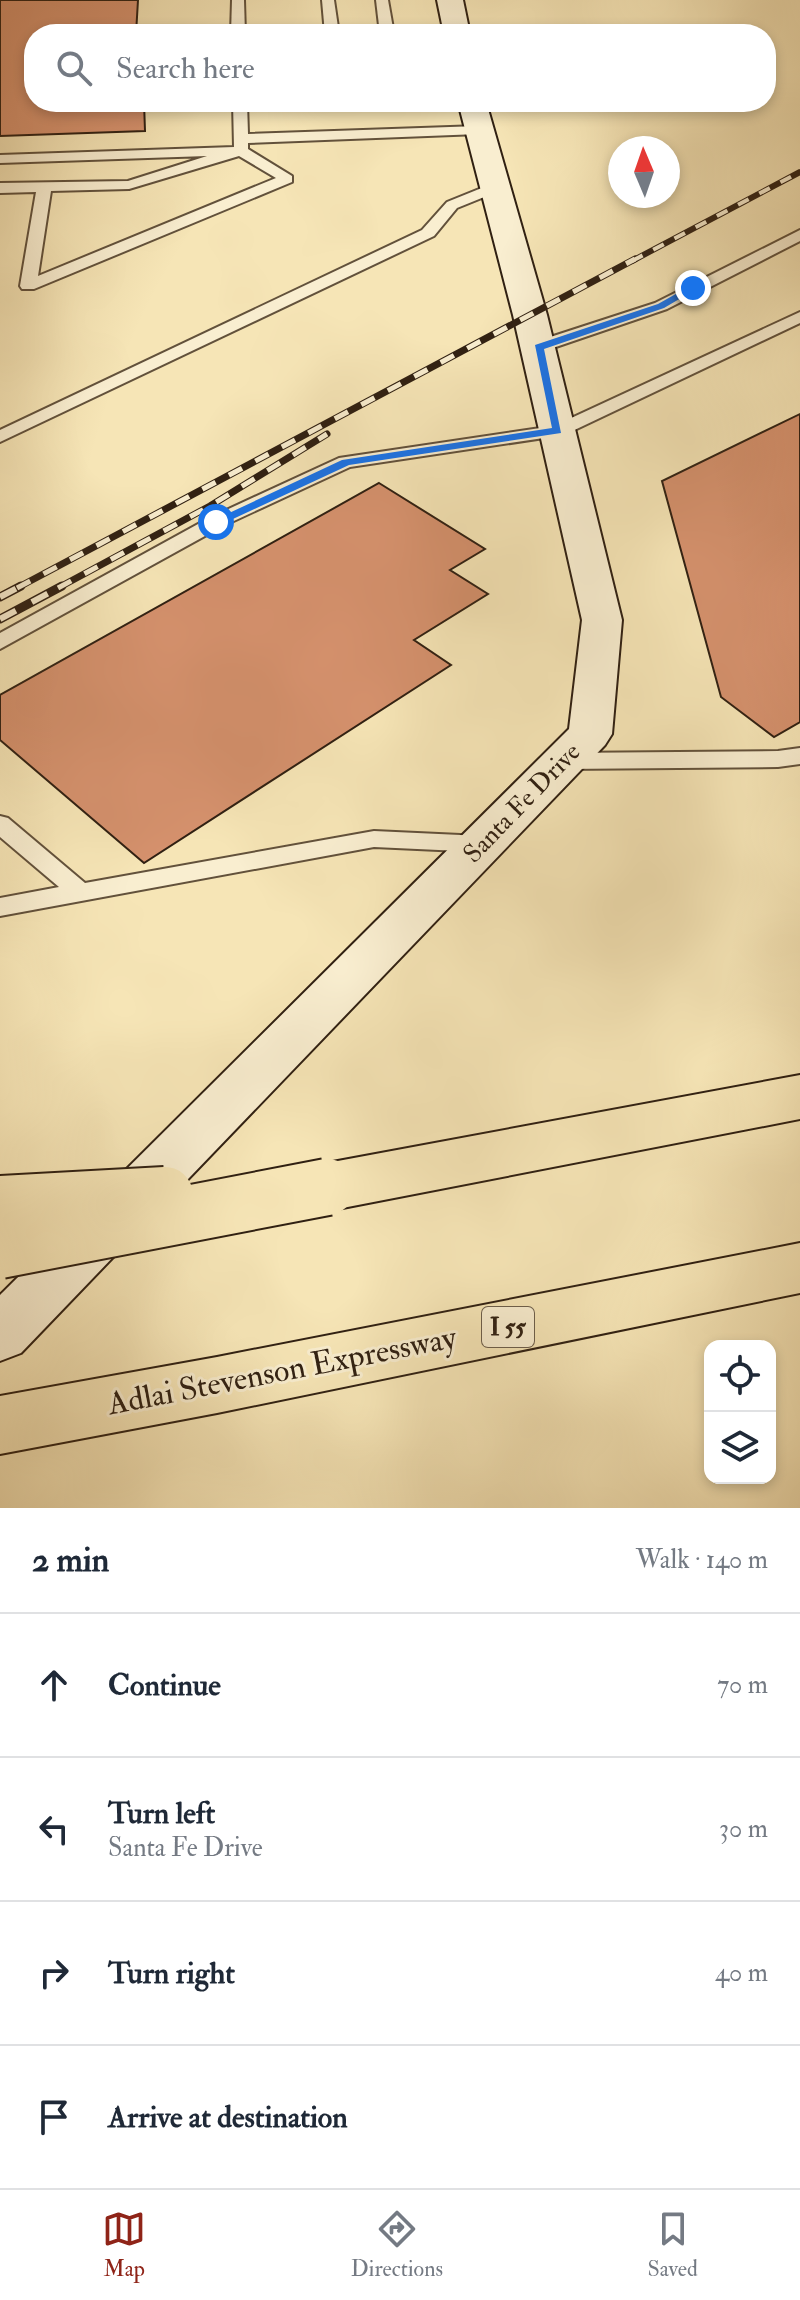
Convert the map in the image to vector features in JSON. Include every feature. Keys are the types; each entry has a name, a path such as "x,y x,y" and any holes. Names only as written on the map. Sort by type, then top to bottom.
{"highway":[{"path":"0,1250 800,1097"},
{"path":"0,1204 327,1187"},
{"name":"Adlai Stevenson Expressway","path":"0,1425 217,1385 800,1268"}],"street":[{"path":"450,0 455,24"},
{"name":"Santa Fe Drive","path":"0,1334 590,734 602,620 538,347 476,116"}],"lane":[{"path":"238,0 238,24"},
{"path":"328,0 331,24"},
{"path":"382,0 386,24"},
{"path":"240,112 240,145"},
{"path":"0,159 240,145 476,116"},
{"path":"44,187 28,286 287,179 240,145"},
{"path":"0,188 129,185 240,145"},
{"path":"0,437 428,233 452,205 494,188"},
{"path":"538,347 661,306 800,235"},
{"path":"779,245 800,251"},
{"path":"0,642 216,522 346,462 558,431 800,317"},
{"path":"563,761 778,759 800,756"},
{"path":"0,824 80,892"},
{"path":"0,907 374,839 482,844"}],"building":[{"path":"0,0 138,0 137,24 24,24 24,112 144,112 145,131 0,136"},
{"path":"800,414 800,722 774,737 721,697 662,481"},
{"path":"379,483 485,549 450,570 488,594 414,640 451,665 144,863 0,740 0,695"}],"railway":[{"path":"632,261 800,172"},
{"path":"17,588 635,259"},
{"path":"58,588 210,506 327,434"},
{"path":"0,597 21,586"},
{"path":"0,619 62,586"}],"route":[{"path":"216,522 346,462 558,431 538,347 661,306 693,288"}]}
